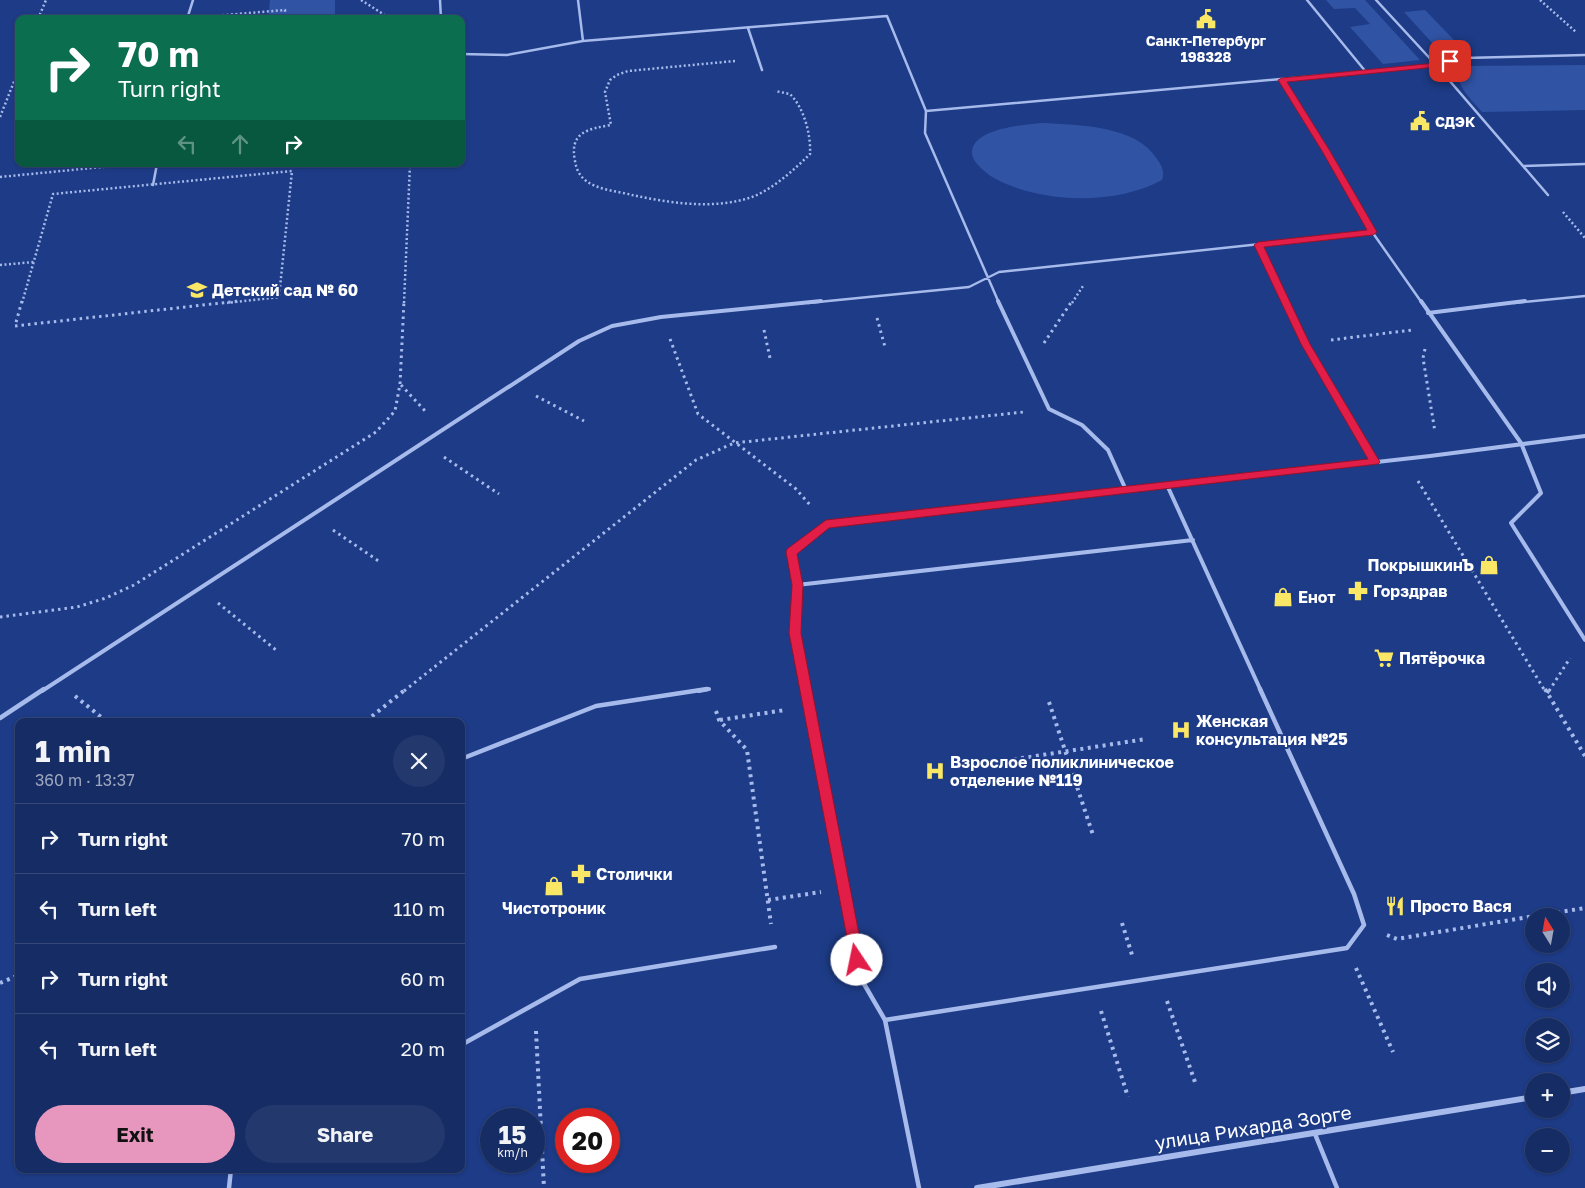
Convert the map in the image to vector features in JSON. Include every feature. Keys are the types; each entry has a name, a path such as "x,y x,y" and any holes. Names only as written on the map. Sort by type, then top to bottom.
{"street":[{"path":"1570,1092 1585,1089"},
{"name":"улица Рихарда Зорге","path":"977,1188 1525,1099"}],"lane":[{"path":"188,15 193,0"},
{"path":"440,0 441,15"},
{"path":"578,0 583,42"},
{"path":"1307,0 1366,72"},
{"path":"1376,0 1436,65 1548,195"},
{"path":"465,54 495,56 533,52 583,42 887,16 926,111 925,133 987,278 1049,409 1082,425 1108,450 1126,490"},
{"path":"748,28 762,70"},
{"path":"926,111 1366,72 1436,65 1464,58 1585,55"},
{"path":"1282,80 1373,232 1437,326 1522,443 1540,493 1511,523 1585,639"},
{"path":"1523,166 1585,164"},
{"path":"153,184 156,167"},
{"path":"0,718 579,341 612,326 661,317 968,286 999,272 1373,232"},
{"path":"1258,245 1306,344 1375,462"},
{"path":"1428,313 1570,296 1585,296"},
{"path":"919,1188 886,1020 860,978 795,633 797,585 791,552 826,524 1375,462 1585,436"},
{"path":"886,1020 1347,948 1364,925 1354,894 1167,485"},
{"path":"797,585 1193,540"},
{"path":"465,757 596,706 709,689"},
{"path":"465,1043 580,979 774,947"},
{"path":"1315,1134 1338,1188"},
{"path":"229,1188 231,1173"}],"path":[{"path":"40,15 46,0"},
{"path":"361,0 385,15"},
{"path":"1540,0 1581,36"},
{"path":"230,15 286,10 285,15"},
{"path":"758,58 628,71 615,76 607,82 604,90 611,125 595,128 581,134 574,140 572,148 578,173 584,181 594,186 681,204 697,204 753,196 803,161 810,154 812,145 797,101 791,94 768,90 762,70"},
{"path":"0,117 15,79"},
{"path":"0,177 102,167"},
{"path":"0,618 77,607 106,598 134,585 376,432 395,411 400,384 410,167"},
{"path":"292,170 279,297 16,326 34,262 53,194 292,170"},
{"path":"1548,195 1585,238"},
{"path":"0,266 34,262"},
{"path":"1042,346 1083,285"},
{"path":"661,317 698,414 796,489 826,524"},
{"path":"1306,344 1437,326"},
{"path":"1422,328 1426,340 1424,358 1435,432"},
{"path":"400,384 442,430"},
{"path":"513,384 584,421"},
{"path":"370,718 696,460 734,443 1049,409"},
{"path":"423,442 499,494"},
{"path":"1404,458 1585,756"},
{"path":"312,515 380,562"},
{"path":"200,588 276,650"},
{"path":"1547,693 1585,639"},
{"path":"57,681 102,718"},
{"path":"709,689 719,720 747,750 774,947"},
{"path":"1049,702 1093,835"},
{"path":"719,720 809,707"},
{"path":"984,764 1146,739"},
{"path":"768,900 844,889"},
{"path":"1570,910 1585,908"},
{"path":"1364,925 1396,939 1525,918"},
{"path":"1122,923 1141,980"},
{"path":"1354,964 1393,1052"},
{"path":"0,984 15,977"},
{"path":"1164,993 1196,1085"},
{"path":"535,1004 544,1188"},
{"path":"1100,1004 1128,1096"}],"shaded area":[{"path":"270,0 335,0 335,15 268,15"},
{"path":"1326,0 1365,0 1420,60 1383,64 1350,27 1370,24 1355,8 1334,9"},
{"path":"1425,10 1457,43 1434,45 1404,12"},
{"path":"1585,65 1585,110 1482,112 1462,88 1457,71 1462,66"},
{"path":"1042,123 1089,126 1121,133 1135,139 1148,148 1159,162 1163,172 1162,180 1122,194 1075,198 1052,196 1029,192 1008,185 989,175 973,158 972,151 975,143 982,137 1001,129"}],"place":[{"name":"Санкт-Петербург 198328","path":"1206,19"},
{"name":"СДЭК","path":"1420,121"},
{"name":"Детский сад № 60","path":"197,290"},
{"name":"ПокрышкинЪ","path":"1489,565"},
{"name":"Горздрав","path":"1358,591"},
{"name":"Енот","path":"1283,597"},
{"name":"Пятёрочка","path":"1384,658"},
{"name":"Женская консультация №25","path":"1181,730"},
{"name":"Взрослое поликлиническое отделение №119","path":"935,771"},
{"name":"Столички","path":"581,874"},
{"name":"Чистотроник","path":"554,886"},
{"name":"Просто Вася","path":"1395,906"}],"route":[{"path":"857,960 795,633 797,585 791,552 826,524 1375,462 1306,344 1258,245 1373,232 1282,80 1436,65 1450,61"}]}
